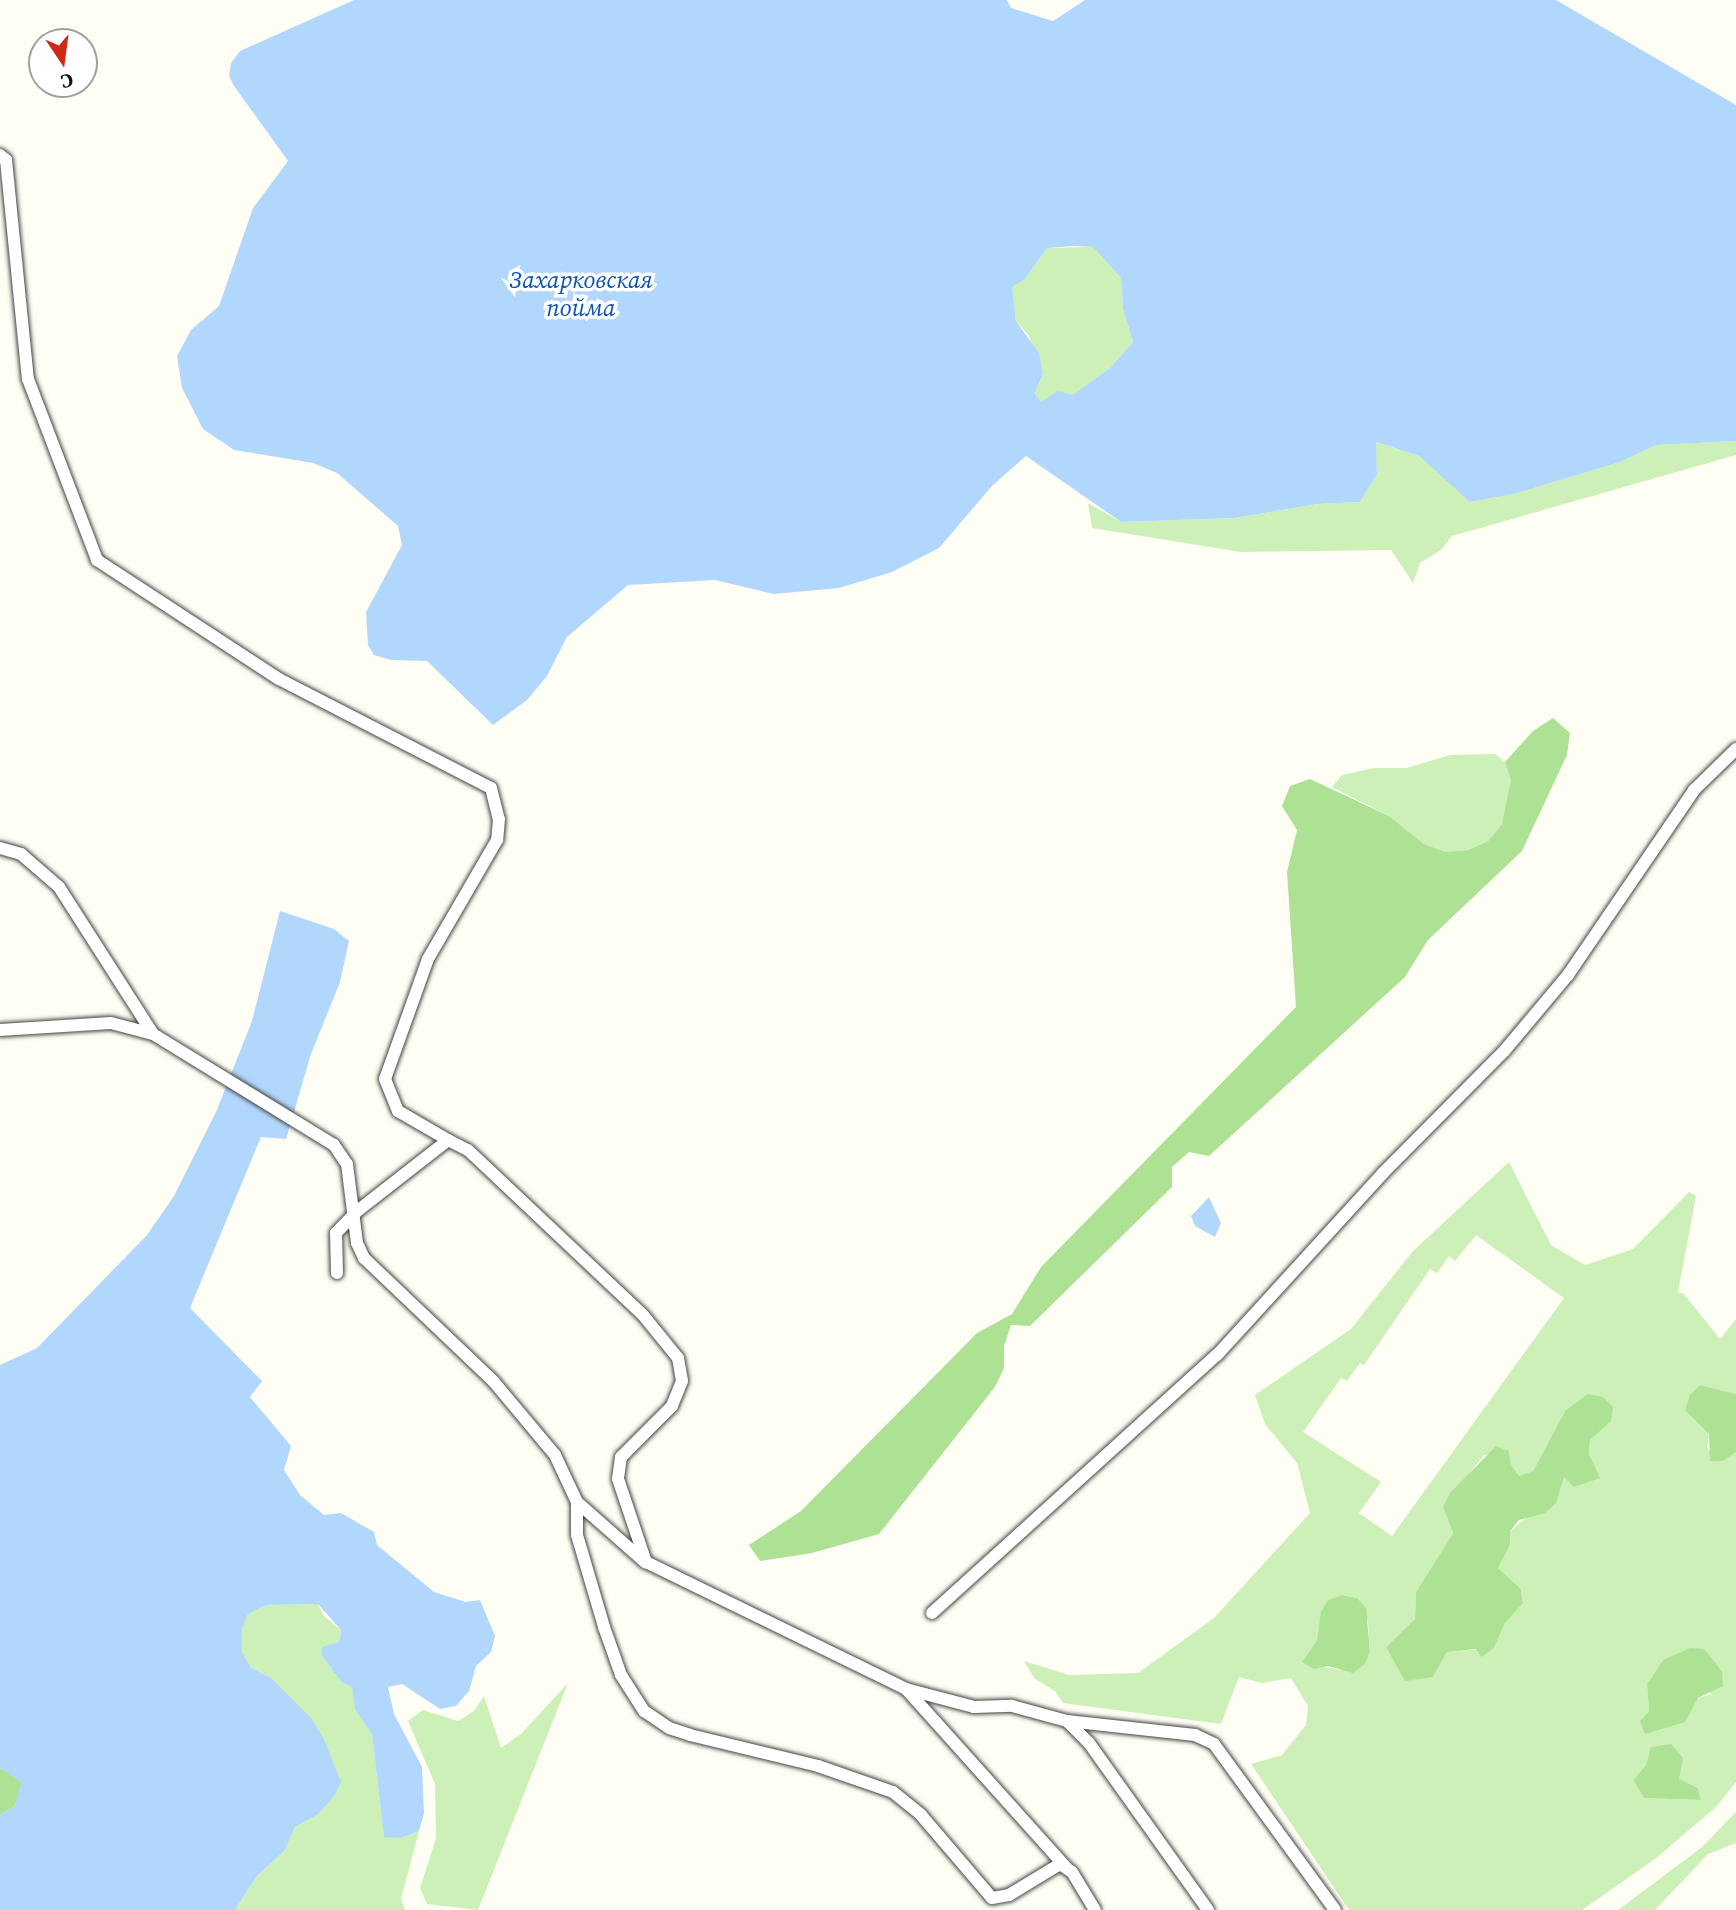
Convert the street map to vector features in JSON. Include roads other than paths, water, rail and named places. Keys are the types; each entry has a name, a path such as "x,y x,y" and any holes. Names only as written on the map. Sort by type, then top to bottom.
{"street":[{"path":"0,155 6,160 28,379 97,560 279,679 491,788 499,819 497,840 428,959 385,1079 398,1111 468,1150 643,1315 678,1358 682,1381 671,1406 621,1457 618,1479 646,1562"},
{"path":"932,1613 1217,1354 1382,1173 1505,1050 1568,975 1694,790 1736,749"},
{"path":"0,848 21,854 59,887 153,1034"},
{"path":"0,1030 111,1023 153,1034 311,1128 334,1145 347,1164 356,1212 356,1243 364,1258 530,1421 555,1455 577,1502 578,1535 604,1627 621,1675 644,1711 668,1728 818,1766 893,1792 922,1815 992,1898 1009,1895 1053,1865 1066,1867"},
{"path":"337,1273 336,1233 356,1212 449,1140"},
{"path":"577,1502 646,1562 906,1689 974,1707 1012,1706 1067,1721 1195,1735 1214,1744 1335,1910"},
{"path":"906,1689 1066,1867 1095,1910"},
{"path":"1067,1721 1088,1743 1208,1910"}],"water":[{"name":"Захарковская пойма","path":"354,0 1007,0 1011,8 1053,21 1085,0 1556,0 1736,105 1736,441 1656,445 1620,462 1514,494 1470,502 1419,456 1376,442 1377,474 1360,502 1318,504 1234,518 1121,522 1026,456 992,486 939,548 892,572 839,588 774,594 715,580 628,585 567,637 547,676 527,700 493,725 427,661 391,660 374,655 368,645 366,612 402,545 398,526 337,473 313,463 234,450 203,429 182,388 177,356 191,330 219,306 253,208 288,161 229,76 231,63 240,51","holes":["1093,247 1121,278 1123,309 1133,342 1110,368 1073,395 1058,391 1041,402 1035,394 1043,373 1039,353 1016,321 1012,287 1024,280 1047,248"]},
{"path":"280,911 334,929 349,941 340,982 311,1054 286,1139 261,1137 190,1308 262,1381 250,1397 291,1446 284,1470 300,1495 324,1515 341,1513 374,1532 377,1545 434,1592 466,1602 480,1600 495,1636 491,1652 476,1666 469,1691 456,1706 440,1709 402,1684 388,1687 394,1714 422,1767 424,1813 419,1831 401,1838 384,1837 372,1734 355,1709 352,1687 341,1682 322,1656 322,1647 339,1642 341,1630 318,1604 267,1605 248,1614 242,1629 242,1652 251,1668 270,1677 311,1718 324,1739 341,1782 335,1795 317,1815 295,1827 285,1850 257,1876 235,1910 0,1910 0,1815 15,1806 21,1782 0,1768 0,1365 37,1348 147,1235 174,1196 216,1112 252,1021"},
{"path":"1209,1197 1221,1223 1215,1237 1195,1226 1191,1216"}]}
